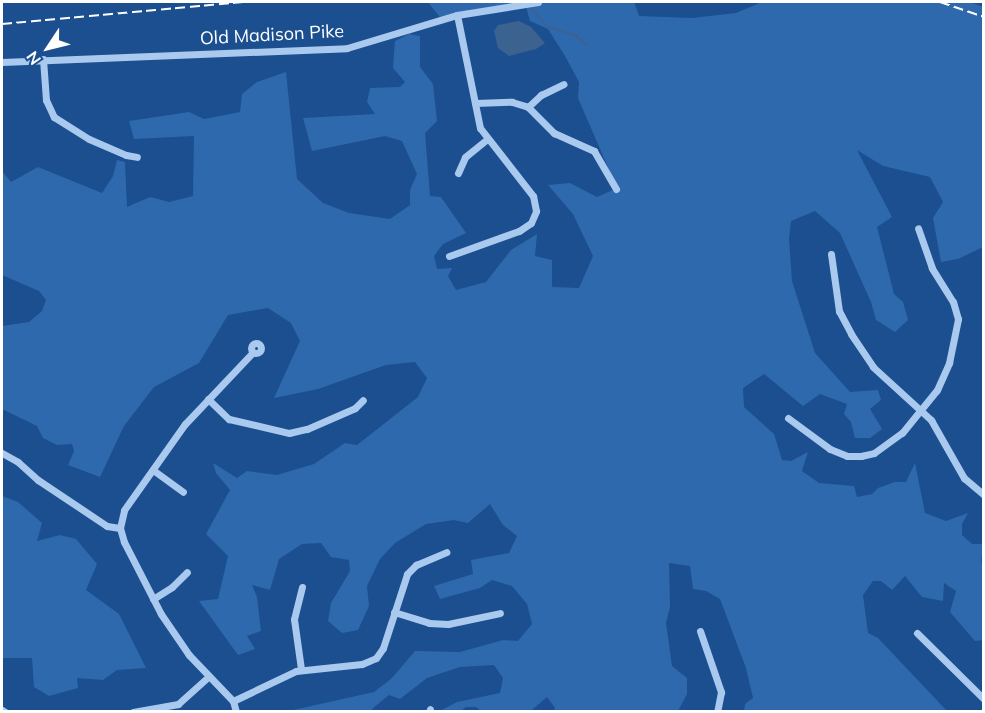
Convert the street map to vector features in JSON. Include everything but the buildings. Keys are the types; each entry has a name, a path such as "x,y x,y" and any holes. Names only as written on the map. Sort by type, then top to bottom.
{"street":[{"name":"Old Madison Pike","path":"2,62 347,48 457,15 538,2"},
{"path":"449,256 519,231 534,218 536,204 533,196 480,128 457,15"},
{"path":"43,59 46,100 54,117 88,139 126,155 137,157"},
{"path":"528,107 541,95 564,84"},
{"path":"475,104 512,102 528,107 554,133 594,151 616,189"},
{"path":"458,173 465,157 487,139"},
{"path":"788,418 830,449 847,456 861,456 881,448 902,432 922,411 944,378 958,319 953,302 932,268 918,228"},
{"path":"831,254 835,299 846,325 873,367 922,411 942,435 964,477 984,495"},
{"path":"236,711 233,701 189,655 153,599 124,542 120,528 124,510 185,424 253,352"},
{"path":"208,399 230,418 288,433 307,429 356,408 363,400"},
{"path":"2,453 106,526 120,528"},
{"path":"153,470 183,492"},
{"path":"233,701 301,669 362,664 376,658 383,648 410,571 419,564 446,552"},
{"path":"153,599 172,587 187,572"},
{"path":"301,669 294,619 302,587"},
{"path":"394,612 435,624 448,624 500,613"},
{"path":"700,631 721,692 717,711"},
{"path":"917,633 984,699"},
{"path":"133,711 178,704 208,677"}],"shaded area":[{"path":"428,2 634,2 639,16 692,18 736,13 762,2 970,2 983,7 983,247 958,259 941,262 933,218 943,202 930,177 883,166 857,150 892,217 877,227 894,294 903,302 908,320 895,332 876,320 871,302 840,233 815,211 791,221 789,239 792,281 815,353 850,392 878,390 881,400 870,409 882,429 870,438 855,438 851,422 844,414 847,404 820,394 803,406 764,374 743,388 744,407 774,434 782,460 791,461 808,452 802,471 819,483 854,486 857,497 872,494 878,488 895,482 906,482 915,463 925,513 946,521 968,513 962,524 962,535 972,544 983,544 981,563 984,563 983,640 975,641 950,612 956,591 944,583 943,601 922,597 905,576 892,590 881,581 873,581 863,595 868,633 878,638 947,711 744,711 745,704 753,698 746,668 720,599 706,591 693,589 690,566 669,563 670,607 666,623 672,666 687,678 687,694 678,711 554,711 555,708 547,697 532,710 481,711 476,707 466,707 461,711 440,711 457,702 500,693 503,678 494,665 460,667 427,678 400,699 389,695 372,709 373,711 289,711 374,692 392,678 415,651 460,652 503,640 518,641 532,624 527,604 512,586 492,580 480,588 440,599 434,586 473,574 471,560 509,553 517,536 503,525 490,504 468,523 454,520 426,524 395,543 380,559 367,586 369,606 358,630 342,633 328,621 331,603 350,571 349,560 331,557 321,543 302,544 279,559 270,590 252,585 257,597 261,631 247,636 255,649 238,655 199,601 218,599 228,556 206,534 230,490 216,473 213,463 237,478 247,471 277,475 314,464 345,443 357,445 418,397 427,378 415,362 386,365 318,389 274,398 300,341 291,323 268,308 228,315 199,363 154,387 124,426 100,477 68,465 74,451 72,444 57,445 43,438 37,426 2,409 2,326 29,322 42,311 46,300 39,291 2,275 2,171 11,182 38,167 102,193 113,176 117,160 125,162 127,207 150,197 169,202 193,196 194,136 134,139 129,121 189,112 204,119 240,112 242,94 257,82 286,72 297,179 323,203 349,213 390,219 410,205 410,190 417,174 402,141 385,136 312,151 303,118 375,114 367,102 370,88 400,87 405,82 393,68 395,41 409,34 420,36 420,67 433,84 437,121 425,133 430,196 441,197 466,233 443,244 434,256 437,269 452,268 448,276 456,290 486,282 511,250 537,234 535,256 552,260 552,287 579,288 593,256 573,214 548,185 570,183 597,197 617,188 578,98 579,82 548,29 530,21 525,3 442,20"},
{"path":"519,21 531,27 545,43 536,49 509,56 498,48 494,31 498,25"},
{"path":"2,496 18,502 42,523 37,541 60,535 76,539 97,564 86,590 119,614 146,668 117,670 103,680 77,678 78,688 49,696 34,687 32,658 2,658"}],"waterway":[{"path":"530,7 548,27 575,35 588,45"}],"railway":[{"path":"2,24 243,2"},
{"path":"940,2 984,17"}]}
